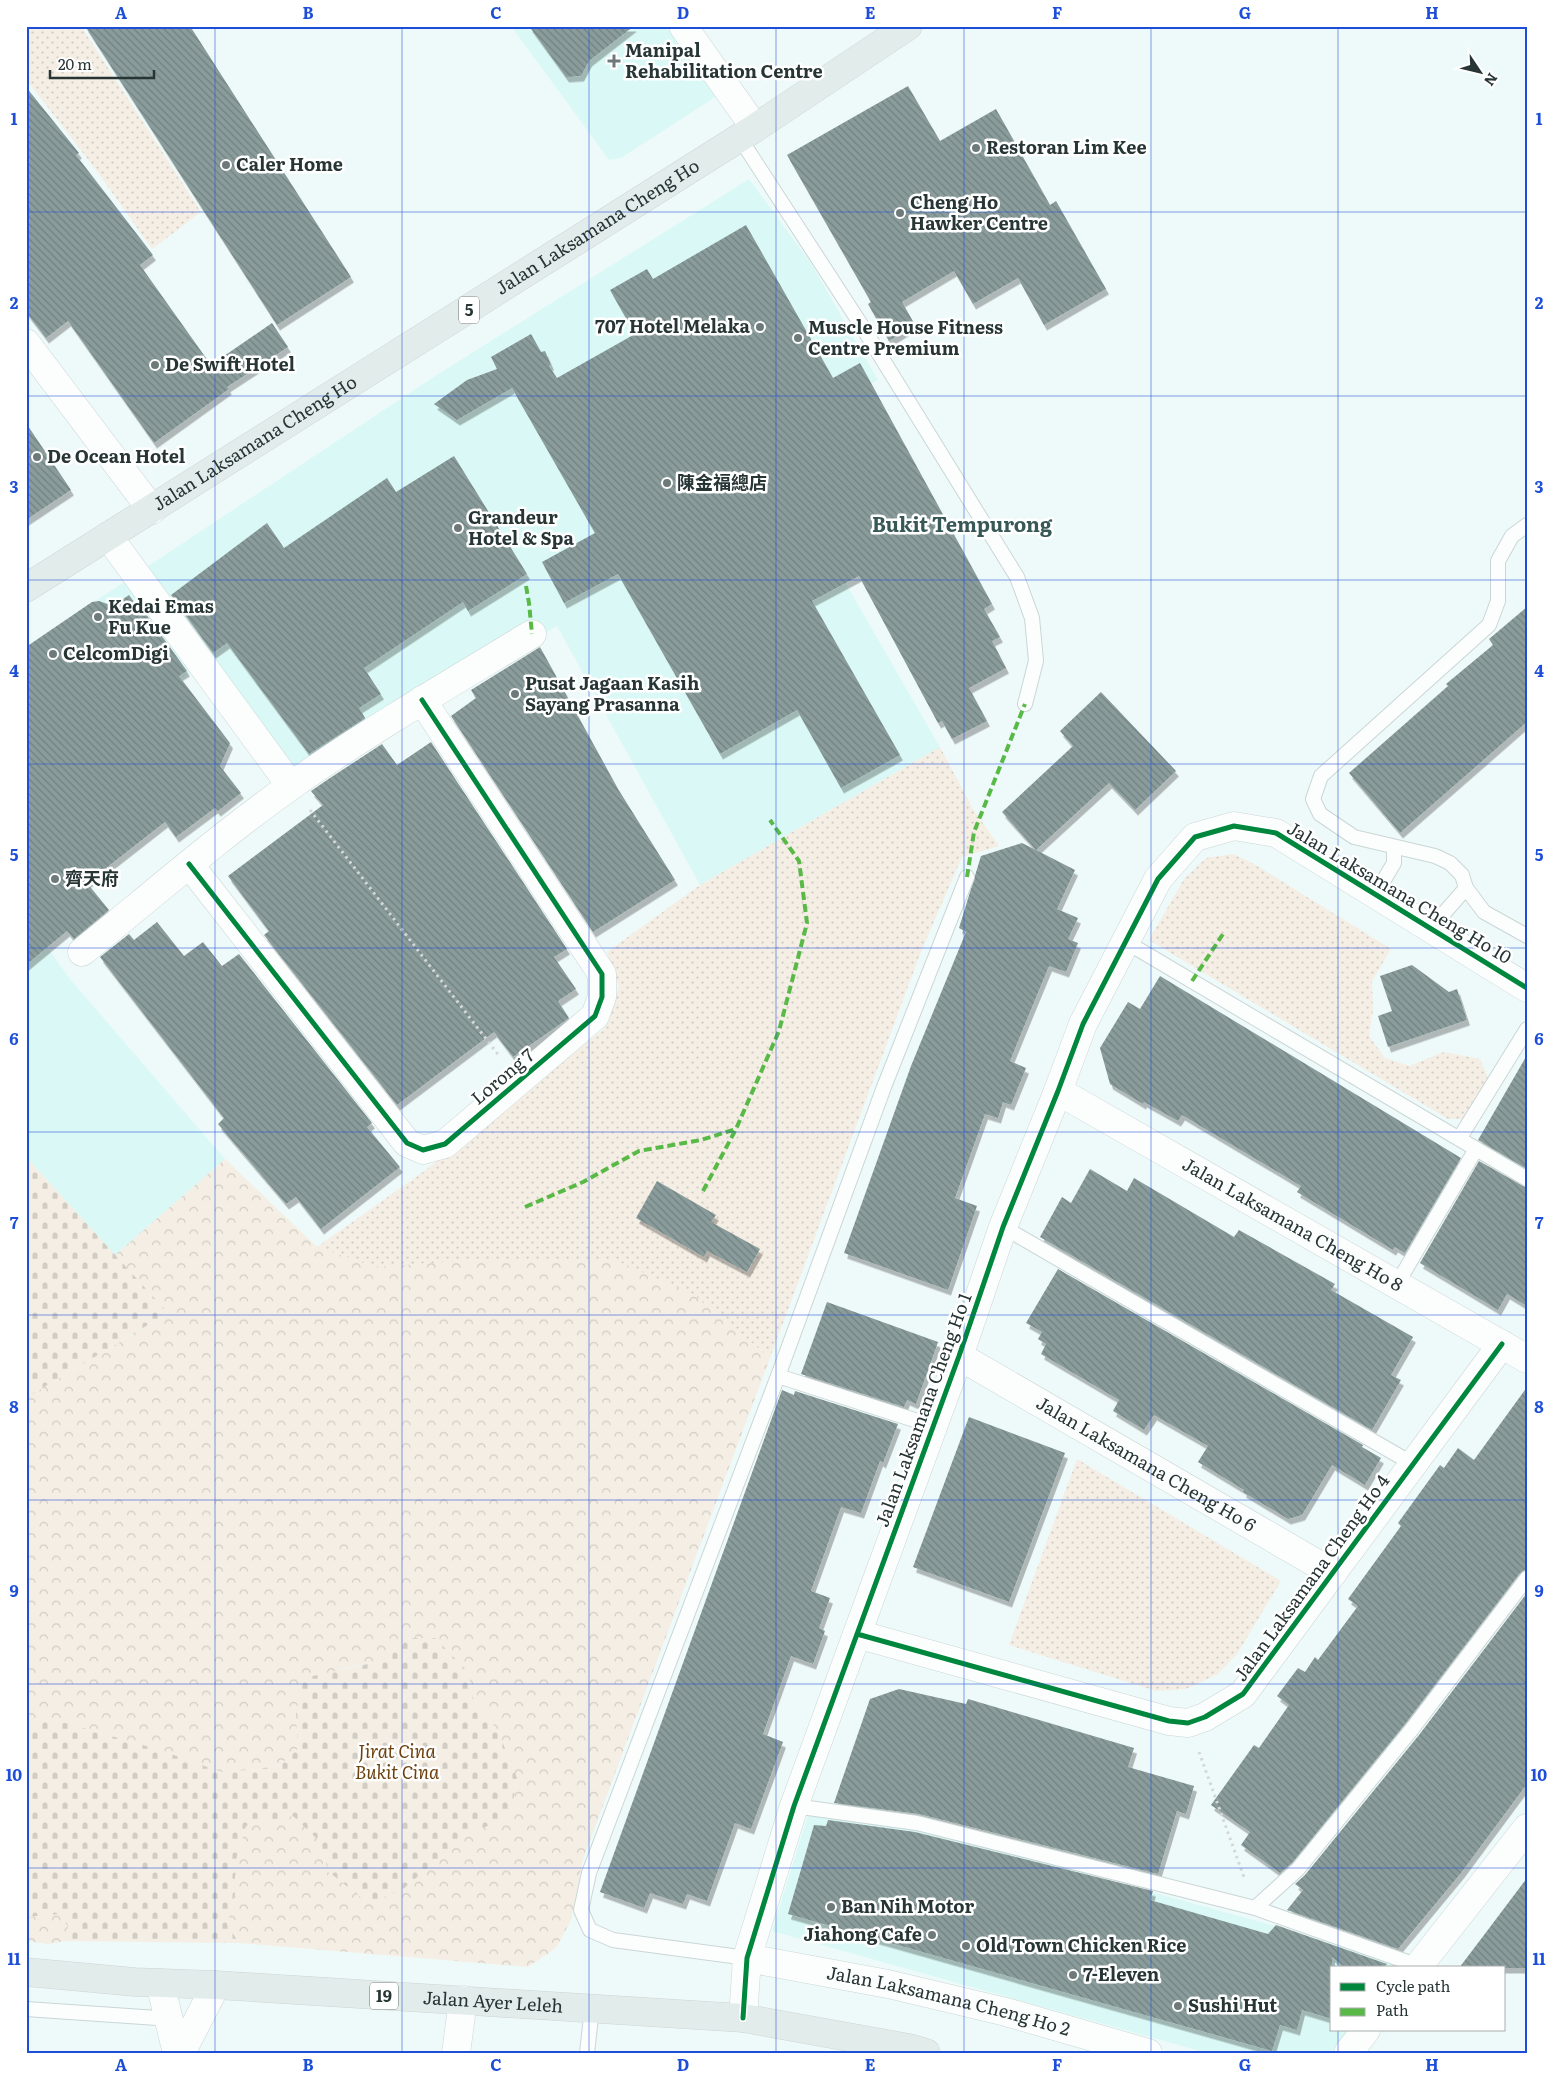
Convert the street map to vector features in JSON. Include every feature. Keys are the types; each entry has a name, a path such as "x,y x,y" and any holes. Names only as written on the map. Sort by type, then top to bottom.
{"main road":[{"name":"Jalan Laksamana Cheng Ho","path":"26,588 747,132 892,31"},
{"name":"Jalan Ayer Leleh","path":"26,1972 160,1983 743,2018 909,2048 926,2053"}],"street":[{"path":"683,26 747,132"},
{"path":"26,343 152,510"},
{"path":"108,536 292,786"},
{"path":"82,952 188,864 292,786 422,700 532,634"},
{"name":"Lorong 7","path":"188,864 407,1143 423,1150 445,1144 595,1016 602,997 602,974 422,700"},
{"name":"Jalan Laksamana Cheng Ho 10","path":"1195,836 1234,826 1276,833 1527,988"},
{"name":"Jalan Laksamana Cheng Ho 1","path":"743,2018 747,1958 794,1806 959,1356 1003,1227 1083,1024 1158,879 1195,836"},
{"name":"Jalan Laksamana Cheng Ho 8","path":"1058,1091 1527,1358"},
{"name":"Jalan Laksamana Cheng Ho 4","path":"857,1634 1169,1721 1188,1723 1205,1718 1244,1694 1502,1344"},
{"name":"Jalan Laksamana Cheng Ho 6","path":"959,1356 1333,1573"},
{"path":"1419,1966 1527,1828"},
{"name":"Jalan Laksamana Cheng Ho 2","path":"747,1958 888,1984 979,2005 1148,2053"},
{"path":"160,1983 177,2053"},
{"path":"182,2053 216,1985"},
{"path":"456,2053 463,2000"},
{"path":"1348,2053 1364,2032"}],"lane":[{"path":"747,132 860,323 1017,577 1032,618 1036,661 1026,704"},
{"path":"1527,525 1512,536 1498,561 1498,601 1489,625 1321,776 1313,799 1320,814 1354,837 1435,856 1450,863 1462,875 1466,888 1484,912 1527,936"},
{"path":"1376,895 1394,863 1394,846"},
{"path":"747,1958 613,1940 590,1930 581,1910 589,1873 778,1376 884,1087 966,877"},
{"path":"1434,931 1445,912 1466,888"},
{"path":"1126,942 1527,1179"},
{"path":"1459,1139 1527,1029"},
{"path":"1397,1284 1476,1149"},
{"path":"1003,1227 1413,1464"},
{"path":"778,1376 933,1426"},
{"path":"1255,1908 1298,1869 1412,1728 1527,1578"},
{"path":"794,1806 917,1823 1255,1908 1415,1966"},
{"path":"587,2053 592,2008"},
{"path":"26,2009 198,2021"}],"path":[{"path":"292,786 519,1081"},
{"path":"1188,1723 1255,1908"}],"shaded area":[{"name":"Manipal Rehabilitation Centre","path":"511,26 667,26 717,96 621,158 609,160"},
{"path":"749,179 811,263 878,380 765,443 940,747 700,885 557,626 391,728 290,798 193,671 64,765 26,647 432,378"},
{"path":"26,922 70,979 225,1159 115,1255 26,1157"},
{"path":"808,1815 910,1826 1283,1928 1399,1966 1330,1966 1330,2032 1347,2032 1331,2053 1207,2053 772,1931"}],"green space":[{"path":"26,26 81,26 201,212 152,249 96,170 26,79"},
{"path":"940,747 973,809 999,846 962,857 922,949 770,1358 692,1294 478,1260 375,1267 317,1247 423,1172 604,1029 619,987 607,952 700,885"},
{"path":"1233,854 1254,864 1391,949 1372,981 1373,1010 1369,1036 1385,1058 1409,1066 1444,1052 1480,1059 1488,1078 1463,1119 1448,1119 1149,940 1184,879 1206,858"},
{"path":"26,1157 168,1313 26,1398"},
{"path":"225,1159 317,1247 375,1267 478,1260 615,1260 692,1294 770,1358 583,1859 571,1920 556,1948 528,1967 239,1943 227,1924 235,1894 235,1863 246,1826 293,1815 318,1840 329,1873 402,1890 468,1834 510,1817 517,1778 498,1731 473,1698 468,1672 409,1638 387,1660 341,1669 296,1712 298,1749 279,1766 224,1773 157,1749 62,1722 26,1718 26,1398 167,1314 115,1255"},
{"path":"1077,1459 1281,1581 1237,1654 1218,1674 1186,1689 1156,1691 1009,1645"},
{"name":"Jirat Cina Bukit Cina","path":"409,1638 435,1638 468,1672 473,1698 498,1731 517,1778 510,1817 468,1834 402,1890 368,1903 329,1872 318,1840 293,1816 246,1826 235,1863 235,1894 227,1924 239,1943 67,1941 67,1925 58,1914 26,1917 26,1718 62,1722 157,1749 224,1773 279,1766 298,1749 296,1712 304,1678 386,1660"},
{"path":"58,1914 67,1925 67,1941 48,1944 26,1941 26,1917"}],"building":[{"name":"Caler Home","path":"85,26 190,26 351,277 277,325"},
{"path":"529,26 634,26 589,61 581,76 566,77"},
{"name":"Cheng Ho Hawker Centre","path":"908,86 940,141 996,109 1050,205 1056,201 1106,289 1044,325 1018,278 973,304 954,271 902,302 915,325 889,341 868,304 871,302 787,155"},
{"path":"26,87 79,153 76,155 153,255 140,265 211,365 272,323 288,347 227,387 229,389 154,443 68,321 46,338 26,312"},
{"path":"746,225 833,378 860,363 992,604 984,609 1000,637 992,641 1006,668 969,688 987,721 952,739 942,721 938,723 859,576 812,601 900,755 841,788 797,710 720,754 618,574 564,603 542,562 595,533 512,388 457,420 434,404 467,380 497,369 491,357 531,334 541,352 545,351 551,365 549,366 557,378 635,334 610,290 647,269 653,279"},
{"name":"De Ocean Hotel","path":"26,423 71,490 26,520"},
{"path":"454,456 527,574 468,611 463,602 364,668 381,694 359,708 365,718 309,754 227,643 213,653 171,595 267,523 284,548 387,478 396,492"},
{"path":"129,595 144,616 146,614 187,671 179,676 230,743 220,766 241,793 218,811 215,808 176,837 165,822 87,883 109,910 74,939 67,931 26,965 26,647 92,602 99,601 113,606"},
{"path":"1527,607 1527,722 1400,833 1349,773 1448,686 1446,684 1493,645 1489,639"},
{"path":"540,647 618,789 675,880 593,932 451,716 476,698 471,690"},
{"path":"1101,692 1176,771 1135,810 1109,783 1036,850 1002,812 1073,746 1060,731"},
{"path":"431,742 567,949 554,957 576,989 558,1001 569,1018 513,1057 494,1032 397,1105 264,935 269,931 228,876 323,805 311,791 330,778 382,744 397,765"},
{"path":"1022,843 1075,870 1057,909 1078,918 1068,939 1078,943 1066,972 1049,966 1010,1061 1026,1068 1011,1105 1003,1102 998,1118 985,1114 955,1198 977,1206 948,1290 844,1253 911,1066 966,932 959,928 981,856"},
{"path":"157,922 184,956 203,942 222,966 239,954 372,1123 367,1127 400,1167 321,1229 296,1197 286,1204 218,1124 224,1118 100,957 129,934 134,940"},
{"path":"1412,965 1449,992 1457,989 1467,1020 1388,1047 1378,1016 1392,1011 1380,976"},
{"path":"1160,976 1461,1158 1405,1253 1395,1247 1393,1250 1297,1192 1301,1186 1182,1115 1178,1121 1144,1102 1143,1104 1110,1084 1100,1048 1128,1002 1140,1009"},
{"path":"1527,1055 1527,1169 1478,1140"},
{"path":"1479,1161 1527,1188 1527,1306 1507,1294 1498,1310 1420,1263"},
{"path":"1090,1169 1127,1191 1134,1178 1234,1237 1239,1230 1335,1284 1331,1290 1413,1337 1391,1375 1401,1380 1372,1430 1040,1237 1062,1197 1071,1203"},
{"path":"657,1181 716,1215 711,1222 760,1249 747,1272 707,1251 704,1257 636,1218"},
{"path":"1058,1269 1363,1445 1362,1447 1381,1458 1365,1485 1332,1465 1302,1515 1288,1519 1198,1462 1208,1446 1154,1415 1144,1430 1113,1411 1119,1400 1041,1354 1046,1344 1038,1339 1042,1332 1026,1323"},
{"path":"827,1302 938,1342 916,1404 907,1400 904,1407 801,1374"},
{"path":"1527,1387 1527,1569 1520,1573 1405,1724 1292,1863 1280,1873 1241,1845 1250,1832 1211,1805 1254,1745 1259,1748 1289,1705 1277,1696 1298,1668 1305,1672 1315,1657 1318,1660 1358,1606 1348,1599 1401,1526 1398,1523 1440,1465 1444,1468 1458,1448 1474,1460"},
{"path":"782,1390 794,1395 795,1391 898,1424 883,1463 880,1461 861,1513 841,1507 811,1591 830,1598 819,1628 825,1631 813,1664 791,1656 763,1734 783,1742 751,1829 735,1823 707,1901 687,1894 683,1904 650,1893 644,1908 600,1892"},
{"path":"969,1417 1065,1453 1009,1602 913,1567"},
{"path":"1527,1593 1527,1784 1461,1873 1398,1949 1287,1910 1303,1890 1295,1884 1305,1875 1419,1735"},
{"path":"899,1689 966,1704 968,1699 1134,1748 1128,1767 1194,1786 1186,1814 1177,1811 1158,1874 919,1814 834,1803 870,1699"},
{"path":"828,1820 915,1832 1153,1891 1150,1900 1268,1934 1276,1925 1387,1964 1385,1966 1343,1966 1332,1957 1332,1966 1330,1966 1330,2018 1302,2010 1297,2030 1280,2025 1272,2051 788,1914 814,1825 826,1826"},
{"path":"1527,1878 1527,1968 1461,1966"}],"marked path":[{"path":"526,586 532,634"},
{"path":"967,877 974,832 1025,704"},
{"path":"703,1191 736,1129 779,1031 807,923 799,861 770,820"},
{"path":"1192,981 1223,934"},
{"path":"525,1207 583,1182 639,1151 701,1140 736,1129"}],"cycle path":[{"path":"189,864 407,1143 423,1150 445,1144 595,1016 602,997 602,974 422,700"},
{"path":"743,2018 747,1958 794,1806 959,1356 1003,1227 1083,1024 1158,879 1195,837 1234,826 1276,833 1527,988"},
{"path":"857,1634 1169,1721 1188,1723 1205,1717 1243,1694 1502,1344"}],"place":[{"name":"Manipal Rehabilitation Centre","path":"614,61"},
{"name":"Restoran Lim Kee","path":"976,148"},
{"name":"Caler Home","path":"226,165"},
{"name":"Cheng Ho Hawker Centre","path":"900,213"},
{"name":"707 Hotel Melaka","path":"760,327"},
{"name":"Muscle House Fitness Centre Premium","path":"798,338"},
{"name":"De Swift Hotel","path":"155,365"},
{"name":"De Ocean Hotel","path":"37,457"},
{"name":"陳金福總店","path":"667,483"},
{"name":"Grandeur Hotel & Spa","path":"458,528"},
{"name":"Kedai Emas Fu Kue","path":"98,617"},
{"name":"CelcomDigi","path":"53,654"},
{"name":"Pusat Jagaan Kasih Sayang Prasanna","path":"515,694"},
{"name":"齊天府","path":"55,879"},
{"name":"Ban Nih Motor","path":"831,1907"},
{"name":"Jiahong Cafe","path":"932,1935"},
{"name":"Old Town Chicken Rice","path":"966,1946"},
{"name":"7-Eleven","path":"1073,1975"},
{"name":"Sushi Hut","path":"1178,2006"}],"district":[{"name":"Bukit Tempurong","path":"962,525"}]}
